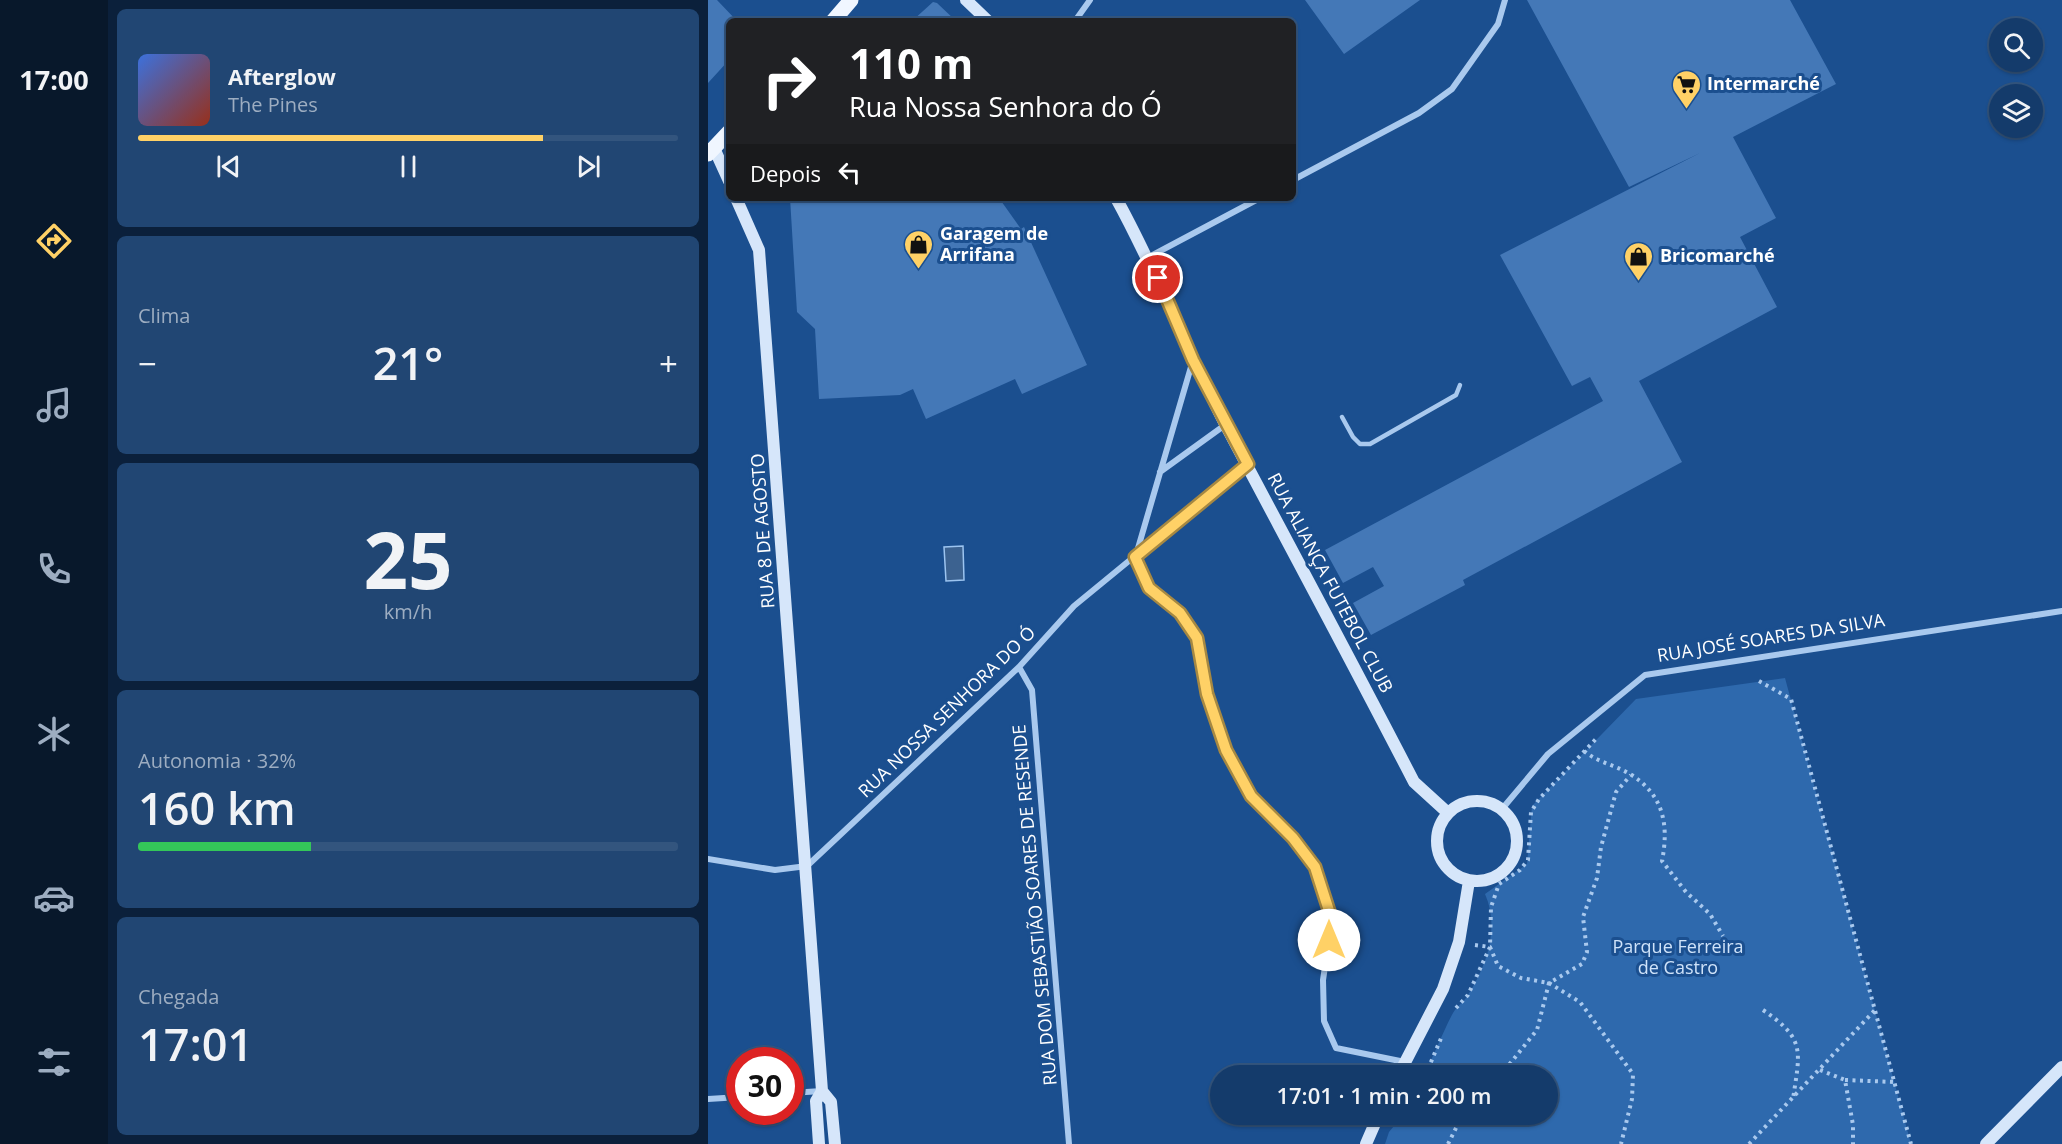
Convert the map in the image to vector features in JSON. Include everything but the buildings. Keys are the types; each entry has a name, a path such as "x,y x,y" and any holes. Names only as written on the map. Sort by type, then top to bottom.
{"main road":[{"path":"835,18 851,0"},
{"path":"711,151 726,135"}],"street":[{"path":"966,0 985,18"},
{"path":"1077,18 1090,0"},
{"path":"1296,178 1419,113 1452,89 1498,24 1505,0"},
{"path":"711,151 726,176"},
{"name":"RUA 8 DE AGOSTO","path":"737,201 759,250 807,866 822,1091"},
{"name":"RUA ALIANÇA FUTEBOL CLUB","path":"1118,201 1149,257 1193,360 1226,425 1414,782 1448,813"},
{"path":"1149,257 1254,201"},
{"path":"1193,360 1135,557 1149,588 1180,613 1197,638 1207,694 1226,750 1251,796 1293,838 1315,867 1332,920 1323,981 1324,1021 1336,1048 1405,1062"},
{"path":"1161,472 1226,425"},
{"name":"RUA NOSSA SENHORA DO Ó","path":"807,866 1019,668 1074,606 1248,464"},
{"name":"RUA JOSÉ SOARES DA SILVA","path":"1502,809 1548,754 1646,675 2062,611"},
{"name":"RUA DOM SEBASTIÃO SOARES DE RESENDE","path":"1019,668 1032,690 1069,1144"},
{"path":"1469,801 1481,801 1502,809 1511,819 1518,845 1507,869 1496,877 1483,881 1469,881 1448,870 1437,849 1440,824 1448,813 1469,801"},
{"path":"708,859 775,870 807,866"},
{"path":"1404,1065 1443,989 1459,942 1469,881"},
{"path":"1986,1144 2062,1067"},
{"path":"804,1092 822,1091"},
{"path":"819,1144 816,1101 822,1091"},
{"path":"822,1091 831,1102 835,1144"},
{"path":"708,1099 726,1098"},
{"path":"1365,1144 1374,1125"}],"lane":[{"path":"1341,417 1360,444 1371,444 1456,395 1460,385"}],"path":[{"path":"1759,681 1791,699 1911,1144"},
{"path":"1450,1018 1468,995 1490,947 1491,907 1498,884 1520,870 1528,860 1531,812 1539,799 1599,736"},
{"path":"1584,751 1596,761 1631,775 1652,794 1667,832 1662,861 1686,892 1710,914 1723,936"},
{"path":"1549,983 1582,964 1587,952 1583,917 1597,878 1601,847 1616,792 1631,775"},
{"path":"1490,947 1498,966 1521,978 1549,983 1580,1002 1633,1074 1632,1100 1621,1144"},
{"path":"1509,1065 1537,1029 1543,1017 1549,983"},
{"path":"1749,1144 1875,1010"},
{"path":"1763,1011 1786,1026 1796,1043 1798,1059 1793,1099"},
{"path":"1430,1065 1445,1028"},
{"path":"1820,1070 1845,1080 1894,1082"},
{"path":"1845,1080 1853,1125 1853,1144"},
{"path":"1448,1144 1458,1125"}],"green space":[{"name":"Parque Ferreira de Castro","path":"1785,678 1911,1144 1385,1144 1389,1132 1395,1125 1558,1125 1558,1065 1428,1065 1453,1013 1468,995 1486,959 1491,920 1485,894 1527,864 1532,806 1636,699"}],"shaded area":[{"path":"963,546 964,580 946,581 944,547"}],"place":[{"name":"Intermarché","path":"1686,110"},
{"name":"Garagem de Arrifana","path":"919,270"},
{"name":"Bricomarché","path":"1639,282"}],"route":[{"path":"1158,278 1193,360 1248,464 1135,557 1149,588 1180,613 1197,638 1207,694 1226,750 1251,796 1293,838 1315,867 1332,920 1329,940"}]}
